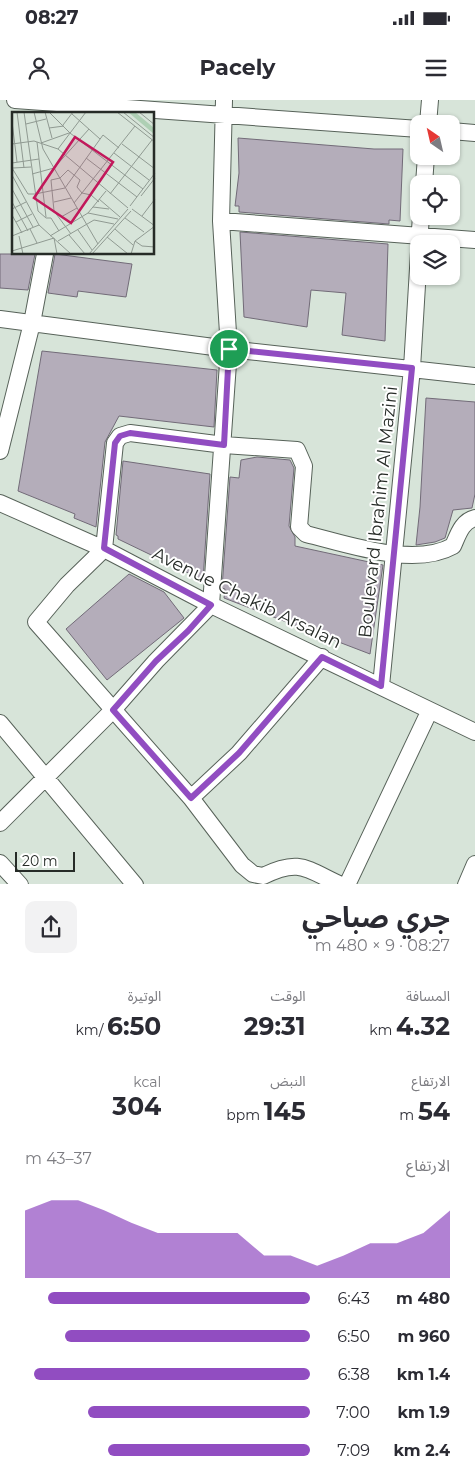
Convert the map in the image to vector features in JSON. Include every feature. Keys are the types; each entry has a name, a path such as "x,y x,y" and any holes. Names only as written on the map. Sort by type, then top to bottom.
{"street":[{"path":"15,100 71,106 224,107 410,128"},
{"path":"429,115 430,100"},
{"path":"0,823 113,710 156,661 188,631 211,605 224,445 229,349 220,221 224,107"},
{"path":"460,132 475,133"},
{"path":"220,221 410,243"},
{"path":"460,241 475,240"},
{"path":"0,451 32,323 45,255"},
{"name":"Boulevard Ibrahim Al Mazini","path":"381,686 412,368 417,285"},
{"path":"0,319 229,349 475,376"},
{"path":"341,884 298,866 283,866 263,876 253,874 242,865 191,798 36,622 56,598 104,548 115,443 120,436 130,433 224,445 297,450 304,466 300,527 306,534 394,554 444,551 452,546 463,524 469,519 475,518"},
{"name":"Avenue Chakib Arsalan","path":"0,503 104,548 211,605 322,657 429,712 475,732"},
{"path":"191,798 239,753 322,657"},
{"path":"347,884 429,712"},
{"path":"0,723 135,884"},
{"path":"0,863 20,884"},
{"path":"466,884 475,864"}],"building":[{"path":"238,138 374,149 403,149 400,221 389,220 389,224 239,212 239,206 235,206 239,173"},
{"path":"240,232 388,244 385,341 342,335 346,293 311,290 307,327 244,317"},
{"path":"0,254 35,255 28,290 0,288"},
{"path":"55,255 132,264 126,297 78,291 77,297 48,293"},
{"path":"42,351 217,370 214,427 119,416 105,442 96,527 74,518 75,514 18,491"},
{"path":"426,398 475,402 475,494 472,508 453,510 445,538 435,542 416,545 420,507"},
{"path":"257,457 290,460 294,468 289,526 295,537 295,546 383,565 370,654 224,598 225,589 222,588 230,477 239,478 241,460"},
{"path":"123,461 210,474 203,580 118,539 116,535"},
{"path":"129,574 164,592 184,618 107,680 66,629"}],"route":[{"path":"229,349 412,368 381,686 322,657 266,724 239,753 191,798 113,710 156,661 188,631 211,605 104,548 115,443 120,436 130,433 224,445 229,349"}]}
